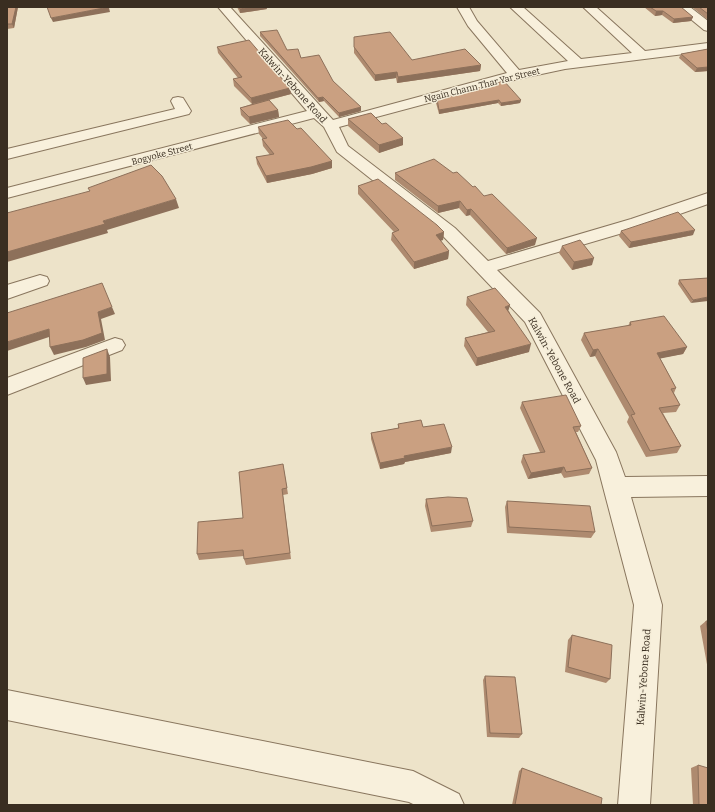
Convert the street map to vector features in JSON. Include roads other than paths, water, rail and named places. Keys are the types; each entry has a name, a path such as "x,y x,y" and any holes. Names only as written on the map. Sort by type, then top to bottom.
{"street":[{"name":"Kalwin-Yebone Road","path":"224,7 324,119 342,149 449,232 533,318 608,459 648,605 634,805"},
{"path":"463,7 472,23 516,75"},
{"path":"516,7 579,64"},
{"path":"589,7 643,56"},
{"path":"682,7 708,27"},
{"name":"Ngain Chann Thar Yar Street","path":"324,119 516,75 579,64 708,47"},
{"path":"7,154 184,111 178,101"},
{"name":"Bogyoke Street","path":"7,193 324,119"},
{"path":"484,268 637,223 708,198"},
{"path":"7,292 40,281"},
{"path":"7,387 115,345"},
{"path":"616,487 708,486"},
{"path":"7,705 413,787 448,805"}]}
